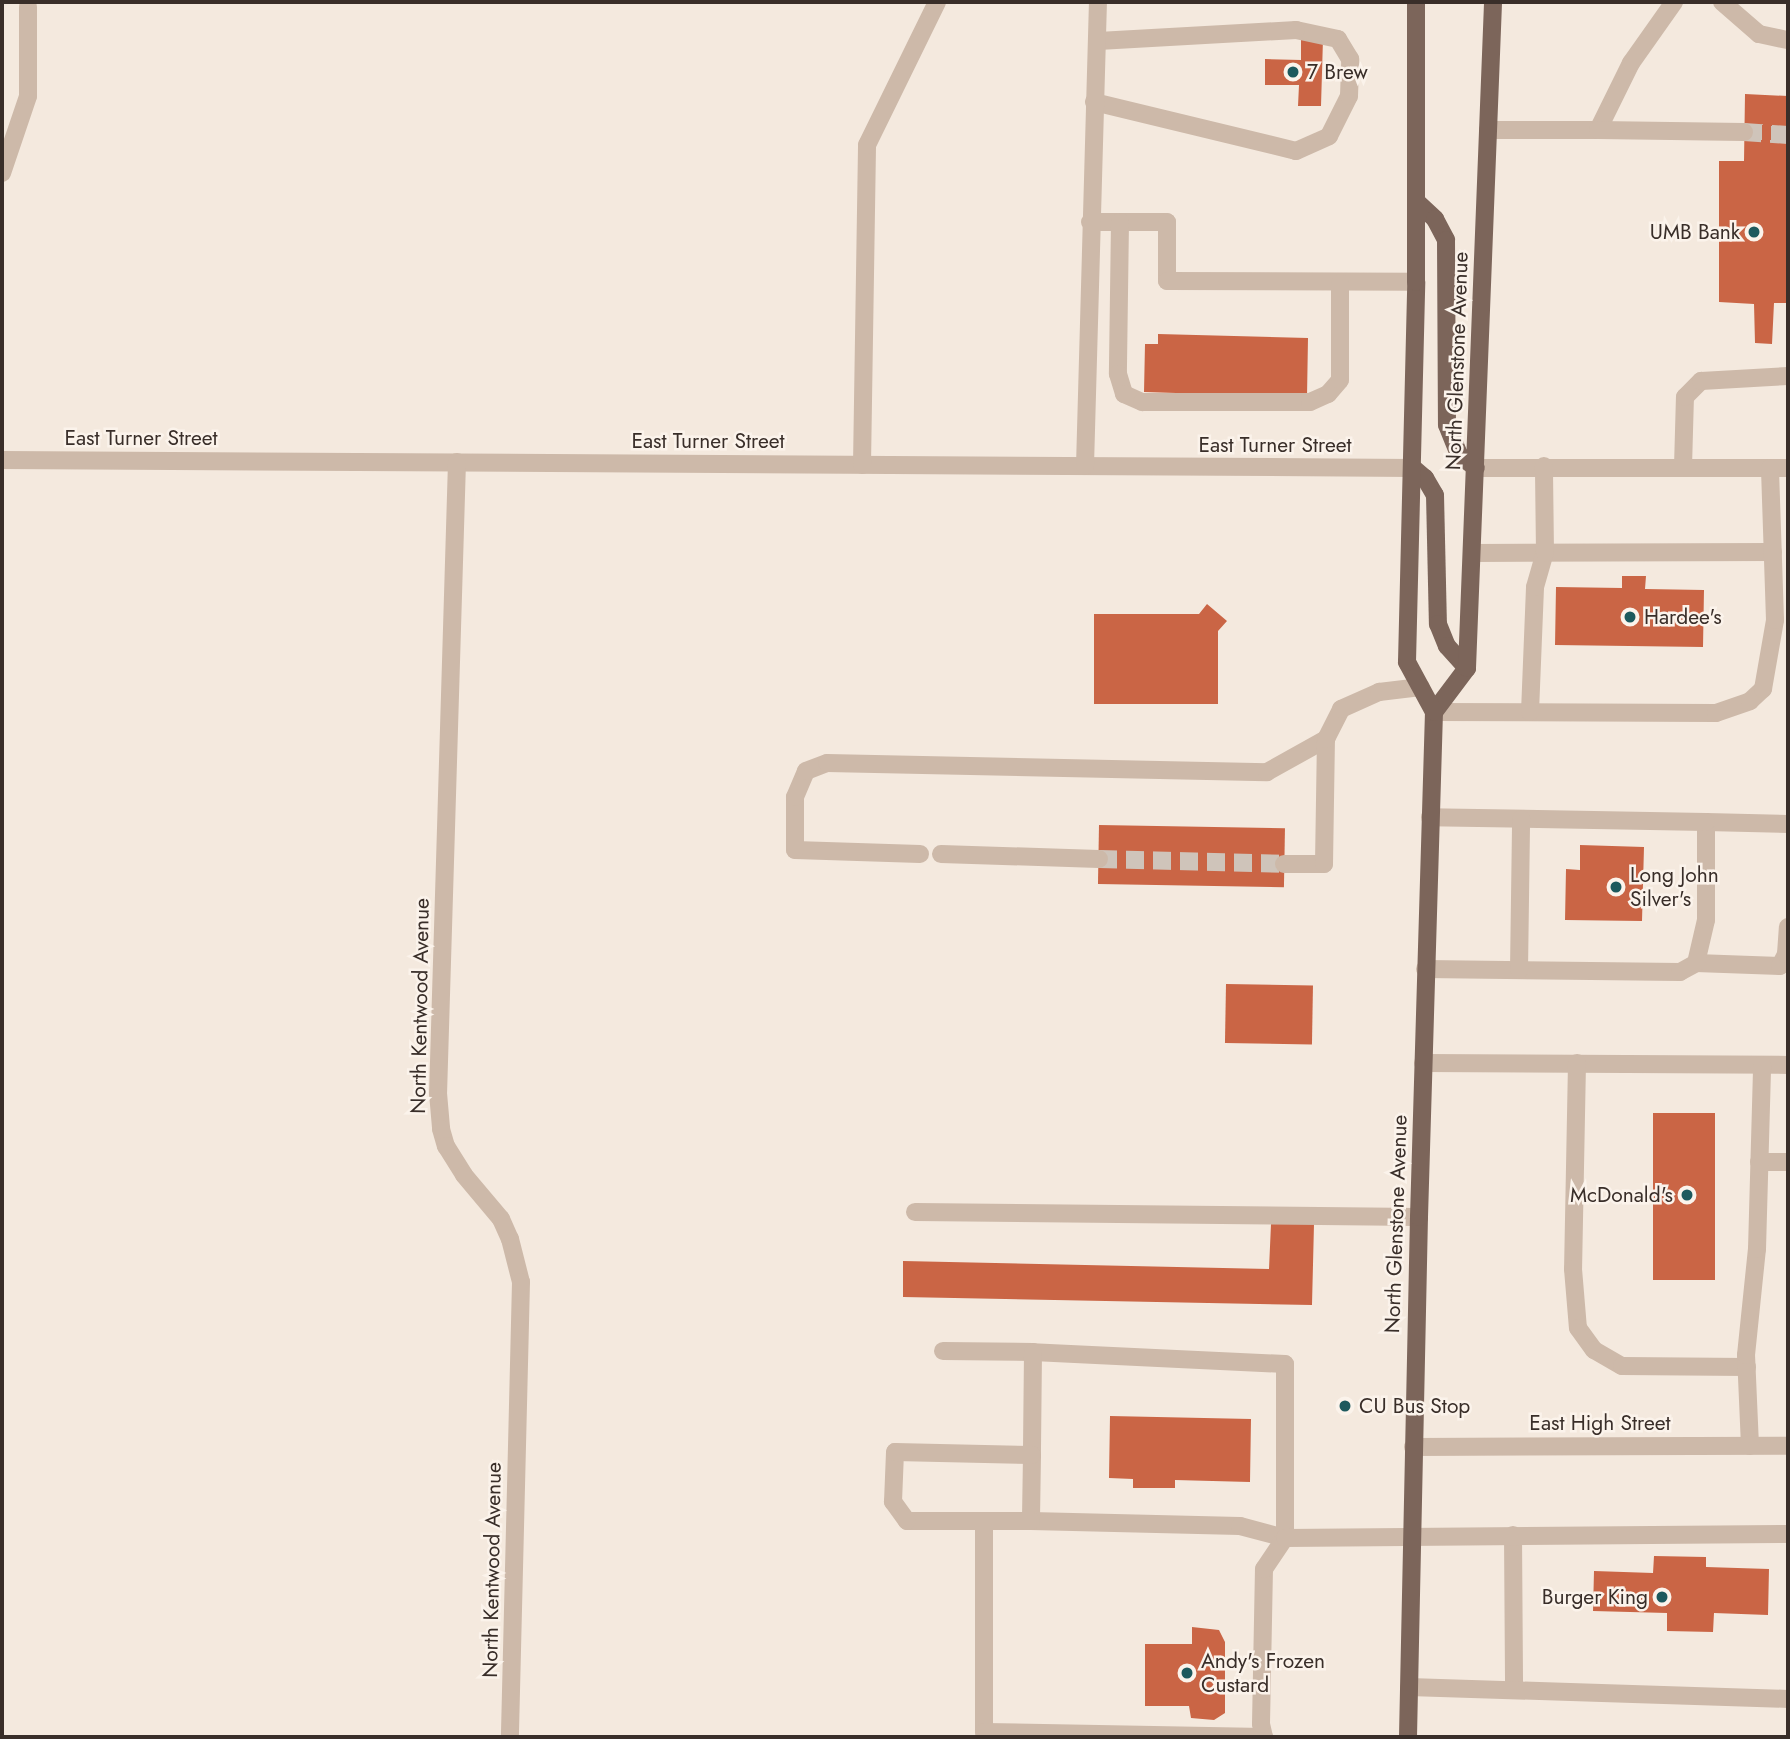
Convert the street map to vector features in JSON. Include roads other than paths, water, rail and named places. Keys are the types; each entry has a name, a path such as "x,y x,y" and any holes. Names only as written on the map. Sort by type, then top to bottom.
{"main road":[{"name":"North Glenstone Avenue","path":"1408,1737 1425,969 1434,712 1407,662 1416,282 1416,2"},
{"name":"North Glenstone Avenue","path":"1467,668 1493,2"},
{"path":"1490,57 1505,2"},
{"path":"1417,202 1435,219 1446,240 1447,425 1459,455 1476,468"},
{"path":"1413,468 1425,478 1435,495 1438,624 1447,646 1467,668 1434,712"}],"street":[{"path":"862,465 867,145 937,2"},
{"path":"1085,466 1098,2"},
{"path":"1598,130 1631,64 1674,2"},
{"path":"1723,2 1759,34 1788,40"},
{"path":"2,173 29,96 29,7"},
{"path":"1094,102 1296,151 1329,136 1349,96 1350,59 1338,38 1296,30 1098,41"},
{"path":"1488,130 1744,132"},
{"path":"1090,222 1167,222 1167,281 1416,282"},
{"path":"1120,222 1118,374 1124,394 1142,402 1310,402 1328,394 1340,380 1339,283"},
{"path":"1683,467 1685,397 1701,381 1788,376"},
{"name":"East Turner Street","path":"2,460 1413,468"},
{"name":"North Kentwood Avenue","path":"457,462 438,1093 441,1129 446,1146 464,1175 501,1219 510,1239 521,1282 510,1737"},
{"path":"1530,712 1535,587 1545,553 1544,466"},
{"path":"1434,712 1716,713 1750,701 1763,689 1775,620 1773,552 1779,468 1476,468"},
{"path":"1473,553 1773,552"},
{"path":"1284,864 1324,864 1325,739 1341,709 1379,692 1421,687"},
{"path":"920,854 795,850 795,797 806,771 827,763 1267,772 1325,739"},
{"path":"1430,817 1788,824"},
{"path":"1519,970 1521,819"},
{"path":"1696,963 1706,920 1706,822"},
{"path":"941,854 1099,859"},
{"path":"1425,969 1680,972 1696,963 1780,966 1786,954 1788,927"},
{"path":"1423,1063 1788,1065"},
{"path":"1577,1063 1573,1269 1578,1328 1594,1350 1622,1366 1747,1367"},
{"path":"1750,1446 1747,1367 1757,1249 1762,1065"},
{"path":"1759,1162 1788,1162"},
{"path":"915,1212 1419,1217"},
{"path":"943,1351 1033,1352 1285,1364 1285,1538 1264,1569 1261,1724 1264,1737 984,1732 984,1521"},
{"path":"1031,1521 1033,1352"},
{"name":"East High Street","path":"1413,1447 1788,1446"},
{"path":"1032,1455 895,1452 893,1502 908,1521 1240,1526 1285,1538 1788,1534"},
{"path":"1513,1535 1514,1690"},
{"path":"1409,1687 1788,1699"}],"tunnel":[{"path":"1744,132 1788,135"},
{"path":"1099,859 1284,864"}],"place":[{"name":"7 Brew","path":"1293,72"},
{"name":"UMB Bank","path":"1754,232"},
{"name":"Hardee's","path":"1630,617"},
{"name":"Long John Silver's","path":"1616,887"},
{"name":"McDonald's","path":"1687,1195"},
{"name":"CU Bus Stop","path":"1345,1406"},
{"name":"Burger King","path":"1662,1597"},
{"name":"Andy's Frozen Custard","path":"1187,1673"}]}
